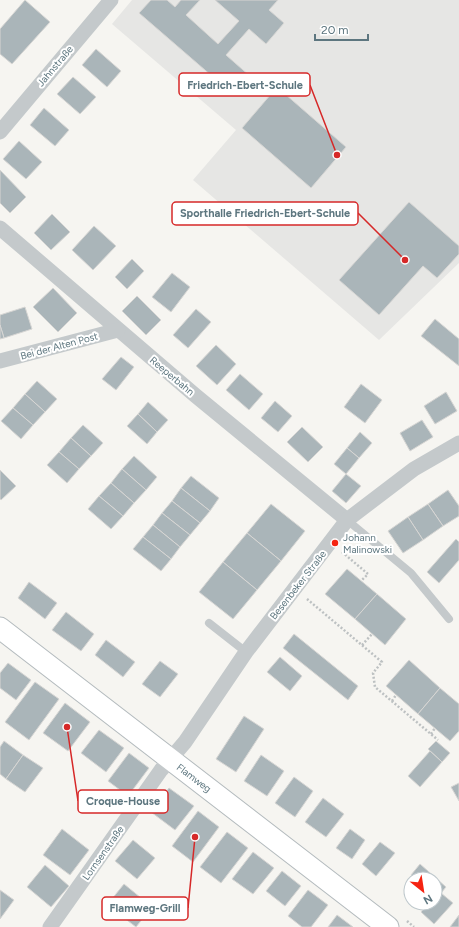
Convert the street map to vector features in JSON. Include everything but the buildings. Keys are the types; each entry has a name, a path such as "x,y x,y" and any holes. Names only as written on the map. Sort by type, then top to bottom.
{"main road":[{"name":"Flamweg","path":"0,628 388,927"}],"street":[{"name":"Jahnstraße","path":"0,132 111,0"},
{"name":"Reeperbahn","path":"0,228 118,330 347,520"},
{"name":"Bei der Alten Post","path":"0,361 118,330"},
{"name":"Besenbeker Straße","path":"170,760 246,652 347,520 414,469 459,443"},
{"name":"Lornsenstraße","path":"50,927 161,770 170,760"}],"lane":[{"path":"347,520 411,573 449,619"},
{"path":"209,622 246,652"}],"path":[{"path":"331,542 368,574 361,581"},
{"path":"294,588 382,662 373,673 375,687 438,740"},
{"path":"362,645 372,634"},
{"path":"392,701 396,695"},
{"path":"431,734 435,728"}],"shaded area":[{"path":"132,0 459,0 459,263 379,340 193,180 236,130 112,24"}],"place":[{"name":"Friedrich-Ebert-Schule","path":"337,155"},
{"name":"Sporthalle Friedrich-Ebert-Schule","path":"405,260"},
{"name":"Johann Malinowski","path":"335,543"},
{"name":"Croque-House","path":"67,727"},
{"name":"Flamweg-Grill","path":"195,837"}]}
